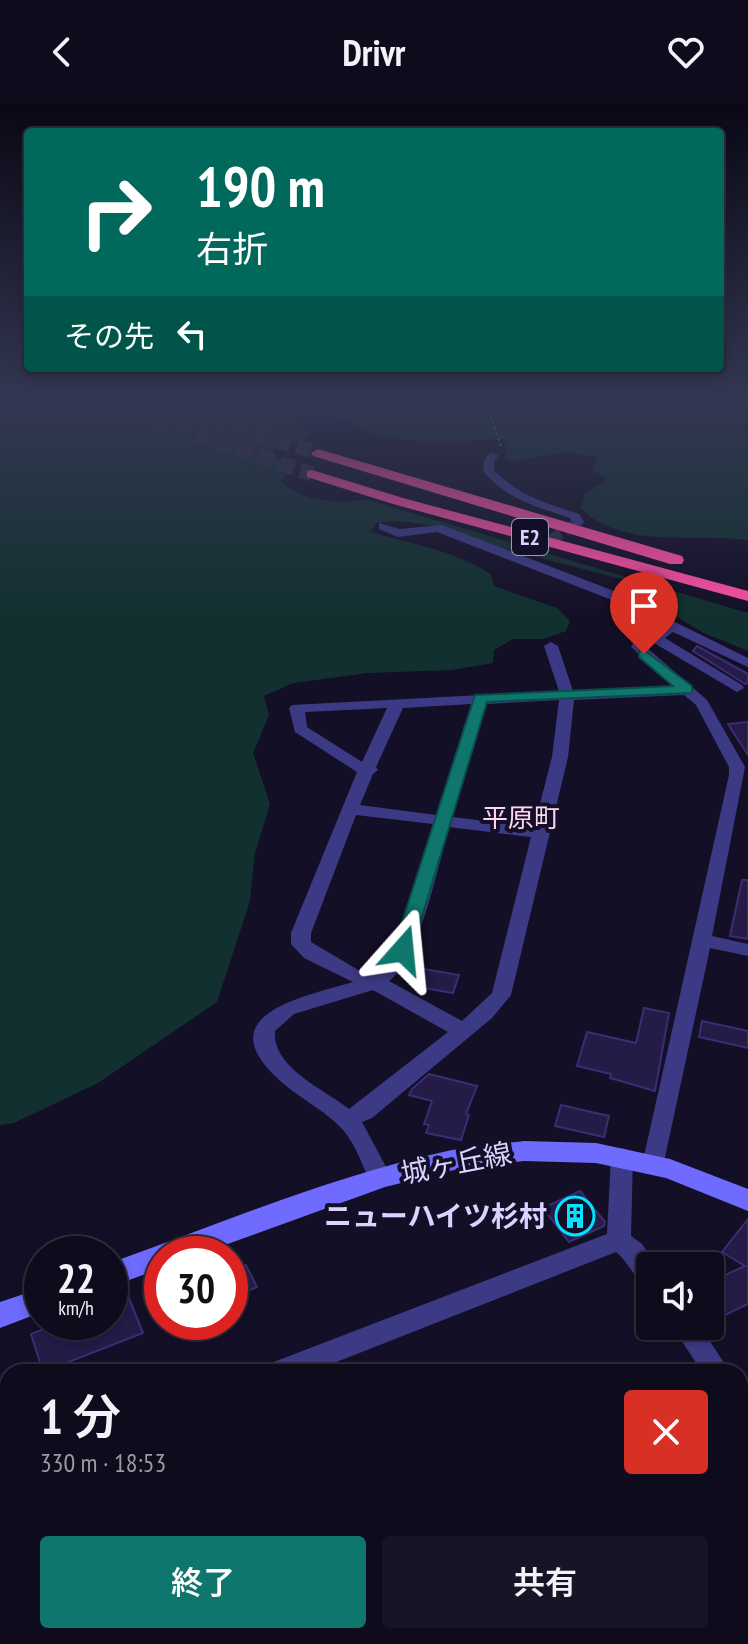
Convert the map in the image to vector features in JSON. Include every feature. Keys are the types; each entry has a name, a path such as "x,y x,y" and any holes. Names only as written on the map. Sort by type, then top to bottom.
{"highway":[{"name":"E2","path":"381,472 748,581"},
{"name":"E2","path":"312,474 398,501 748,596"}],"street":[{"path":"489,472 514,497 575,516 578,522"},
{"path":"383,526 398,533 438,528 635,604 748,663"},
{"path":"518,559 533,551"},
{"path":"654,1165 704,940 737,767 710,716 687,690 638,647 672,626"},
{"path":"656,638 737,688"},
{"path":"347,1120 364,1112 463,1031 501,995 560,757 567,694 551,646"},
{"path":"370,770 360,768 300,729 297,708 687,690"},
{"path":"380,1178 358,1133 347,1120 273,1063 263,1045 265,1028 278,1015 295,1007 373,981 389,972 403,950 480,698"},
{"path":"395,702 370,770 301,933 301,944 311,953 354,976 373,981 463,1031"},
{"path":"352,809 540,833"},
{"path":"704,940 748,950"},
{"name":"城ヶ丘線","path":"219,1236 425,1164 521,1149 577,1151 622,1157 697,1177 748,1200"},
{"path":"619,1240 622,1157"},
{"path":"619,1240 636,1255"},
{"path":"301,1364 619,1240"},
{"path":"0,1315 24,1306"},
{"path":"695,1340 711,1364"}],"green space":[{"path":"0,472 288,472 281,481 310,498 368,500 748,613 748,651 704,633 657,606 660,594 649,586 540,558 540,552 502,548 423,524 376,523 370,532 462,559 491,574 494,586 557,608 570,621 566,631 543,639 513,639 494,650 493,663 451,670 368,673 293,683 264,696 269,715 253,753 270,804 255,853 250,901 217,1002 98,1083 14,1123 0,1125"},
{"path":"596,472 748,472 748,540 660,537 617,530 580,508 585,493 608,480"}],"building":[{"path":"697,646 748,674 748,683 693,651"},
{"path":"748,722 748,755 728,724"},
{"path":"742,880 748,880 748,939 730,936"},
{"path":"418,968 459,975 453,993 412,986"},
{"path":"644,1008 669,1013 655,1091 610,1078 611,1074 577,1066 587,1032 636,1043"},
{"path":"702,1021 748,1031 748,1048 699,1037"},
{"path":"429,1074 477,1086 466,1114 469,1115 461,1140 426,1133 429,1125 424,1124 432,1101 409,1095"},
{"path":"561,1105 609,1116 604,1137 555,1126"},
{"name":"ニューハイツ杉村","path":"580,1191 605,1222 604,1226 569,1242 543,1208"},
{"path":"748,1219 748,1304 724,1316 724,1276 745,1266 722,1252"},
{"path":"248,1269 257,1287 248,1291"},
{"path":"128,1296 143,1333 128,1339"},
{"path":"33,1340 125,1340 64,1364 40,1364"}],"tunnel":[{"path":"306,472 312,474"},
{"path":"538,548 578,522"},
{"path":"533,551 541,546"}],"place":[{"name":"ニューハイツ杉村","path":"575,1216"}],"district":[{"name":"平原町","path":"521,818"}],"route":[{"path":"403,950 480,698 687,690 644,654"}]}
